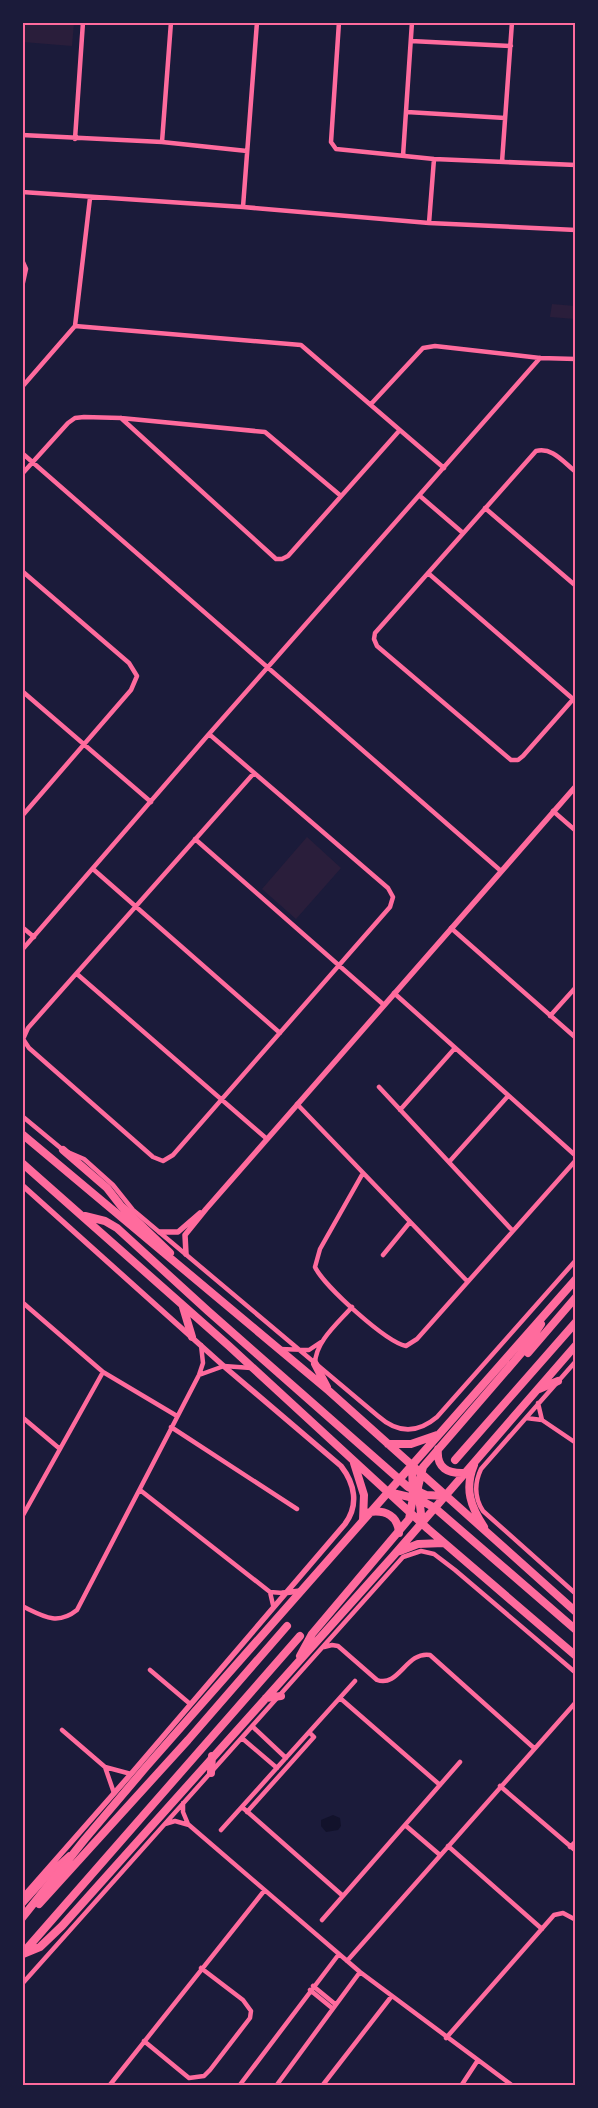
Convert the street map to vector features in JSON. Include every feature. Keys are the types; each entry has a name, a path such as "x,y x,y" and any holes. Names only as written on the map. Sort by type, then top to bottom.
{"main road":[{"path":"22,1134 328,1391 576,1612"},
{"path":"63,1150 108,1188 121,1206 165,1246 180,1266"},
{"path":"22,1162 351,1457 444,1543 575,1656"},
{"path":"84,1216 105,1220 117,1228 415,1495 435,1508 576,1630"},
{"path":"22,1918 74,1853 186,1722 576,1279"},
{"path":"465,1473 450,1472 443,1469 439,1463 441,1449 576,1297"},
{"path":"182,1305 192,1337"},
{"path":"296,1665 312,1634 399,1533 412,1514 420,1474 524,1350 544,1315"},
{"path":"455,1460 576,1322"},
{"path":"23,1954 40,1947 62,1926 212,1756 394,1555 576,1345"},
{"path":"315,1364 328,1391"},
{"path":"535,1391 558,1381"},
{"path":"388,1444 410,1444 440,1434"},
{"path":"481,1454 470,1474 469,1494 472,1506 489,1535"},
{"path":"351,1457 362,1482 363,1521"},
{"path":"412,1465 415,1495 422,1523"},
{"path":"388,1492 445,1496"},
{"path":"370,1512 385,1512 391,1515 399,1526 399,1533"},
{"path":"394,1555 418,1544 444,1543"},
{"path":"22,1923 188,1740 288,1626"},
{"path":"23,1954 300,1636"},
{"path":"266,1698 281,1696"},
{"path":"211,1773 212,1756"}],"street":[{"path":"75,138 83,22"},
{"path":"162,142 171,22"},
{"path":"243,207 257,22"},
{"path":"339,22 331,142 340,150 434,159 576,165"},
{"path":"404,156 412,22"},
{"path":"502,162 512,22"},
{"path":"411,41 511,46"},
{"path":"407,112 505,118"},
{"path":"22,135 162,142 247,151"},
{"path":"429,223 434,159"},
{"path":"22,192 243,207 429,223 576,230"},
{"path":"22,387 75,326 90,198"},
{"path":"22,260 26,269 22,287"},
{"path":"75,326 301,345 444,468"},
{"path":"371,404 423,348 435,346 540,358 576,359"},
{"path":"22,950 209,734 540,358"},
{"path":"22,474 68,423 75,418 121,418 265,432 341,496"},
{"path":"121,418 276,559 288,556 399,431"},
{"path":"428,573 574,698 518,760 511,760 377,646 374,639 375,633 485,508 536,451 544,449 553,452 576,472"},
{"path":"22,453 501,872"},
{"path":"420,496 463,533"},
{"path":"485,508 576,586"},
{"path":"22,570 135,669 137,676 131,690 24,809 22,816"},
{"path":"22,691 151,802"},
{"path":"209,734 388,888 393,897 390,907 340,966 173,1155 163,1161 153,1157 29,1048 23,1039 28,1028 254,773"},
{"path":"186,1254 185,1235 206,1209 576,786"},
{"path":"553,811 576,831"},
{"path":"195,839 384,1005"},
{"path":"93,869 280,1033"},
{"path":"22,927 34,937"},
{"path":"451,928 576,1038"},
{"path":"77,974 267,1139"},
{"path":"550,1016 576,987"},
{"path":"394,993 576,1156"},
{"path":"400,1110 456,1048"},
{"path":"379,1087 512,1230"},
{"path":"449,1162 508,1096"},
{"path":"297,1104 467,1282"},
{"path":"22,1116 63,1150 84,1159 114,1185 133,1210 385,1423 394,1427 411,1430 425,1426 437,1417 576,1260"},
{"path":"363,1173 320,1249 315,1267 323,1281 352,1307 392,1341 406,1346 418,1338 576,1160"},
{"path":"22,1185 224,1366 341,1466 352,1484 353,1505 345,1524 283,1593 131,1774 22,1898"},
{"path":"160,1232 178,1232 206,1209"},
{"path":"382,1255 410,1222"},
{"path":"22,1302 103,1372 177,1416"},
{"path":"278,1348 309,1350 324,1339 352,1307"},
{"path":"315,1364 316,1354 324,1339"},
{"path":"22,1606 49,1619 56,1620 71,1615 77,1610 199,1375 203,1363 201,1345"},
{"path":"576,1361 481,1469 476,1479 477,1502 483,1511 576,1594"},
{"path":"199,1375 224,1366 252,1368"},
{"path":"22,1517 103,1372"},
{"path":"538,1404 542,1420"},
{"path":"22,1417 60,1449"},
{"path":"526,1418 542,1420 576,1443"},
{"path":"171,1427 298,1509"},
{"path":"140,1490 270,1592 300,1591"},
{"path":"22,1984 243,1739 396,1562 412,1552 421,1551 434,1554 576,1673"},
{"path":"270,1592 273,1605"},
{"path":"335,1632 340,1648"},
{"path":"322,1647 332,1645 340,1648 377,1680 385,1681 393,1678 411,1658 423,1654 430,1655 534,1748"},
{"path":"150,1670 189,1704"},
{"path":"22,1673 22,1678"},
{"path":"221,1830 355,1680"},
{"path":"340,1698 440,1785"},
{"path":"347,1962 440,1854 576,1702"},
{"path":"186,1722 189,1704"},
{"path":"253,1727 286,1758"},
{"path":"62,1730 104,1767 131,1774"},
{"path":"247,1812 314,1737 309,1732"},
{"path":"243,1739 277,1768"},
{"path":"322,1920 460,1762"},
{"path":"104,1767 114,1793"},
{"path":"500,1786 576,1852"},
{"path":"184,1803 183,1812 189,1826"},
{"path":"242,1808 343,1896"},
{"path":"165,1824 174,1821 189,1826 347,1962 391,1997 513,2086"},
{"path":"406,1824 440,1854"},
{"path":"570,1847 576,1841"},
{"path":"448,1846 542,1929"},
{"path":"22,1905 58,1865 74,1853"},
{"path":"109,2086 264,1891"},
{"path":"446,2038 554,1915 563,1913 576,1920"},
{"path":"239,2086 339,1954"},
{"path":"144,2041 189,2078 204,2076 210,2070 250,2018 251,2011 243,2000 201,1968"},
{"path":"276,2086 333,2006 360,1972"},
{"path":"312,1988 333,2006"},
{"path":"322,2086 391,1997"},
{"path":"461,2086 478,2060"}],"shaded area":[{"path":"22,23 74,23 72,46 23,42"},
{"path":"552,304 575,306 575,319 550,317"},
{"path":"307,837 341,868 296,919 262,889"},
{"path":"333,1815 340,1818 341,1826 338,1830 326,1832 321,1826 321,1820"}]}
